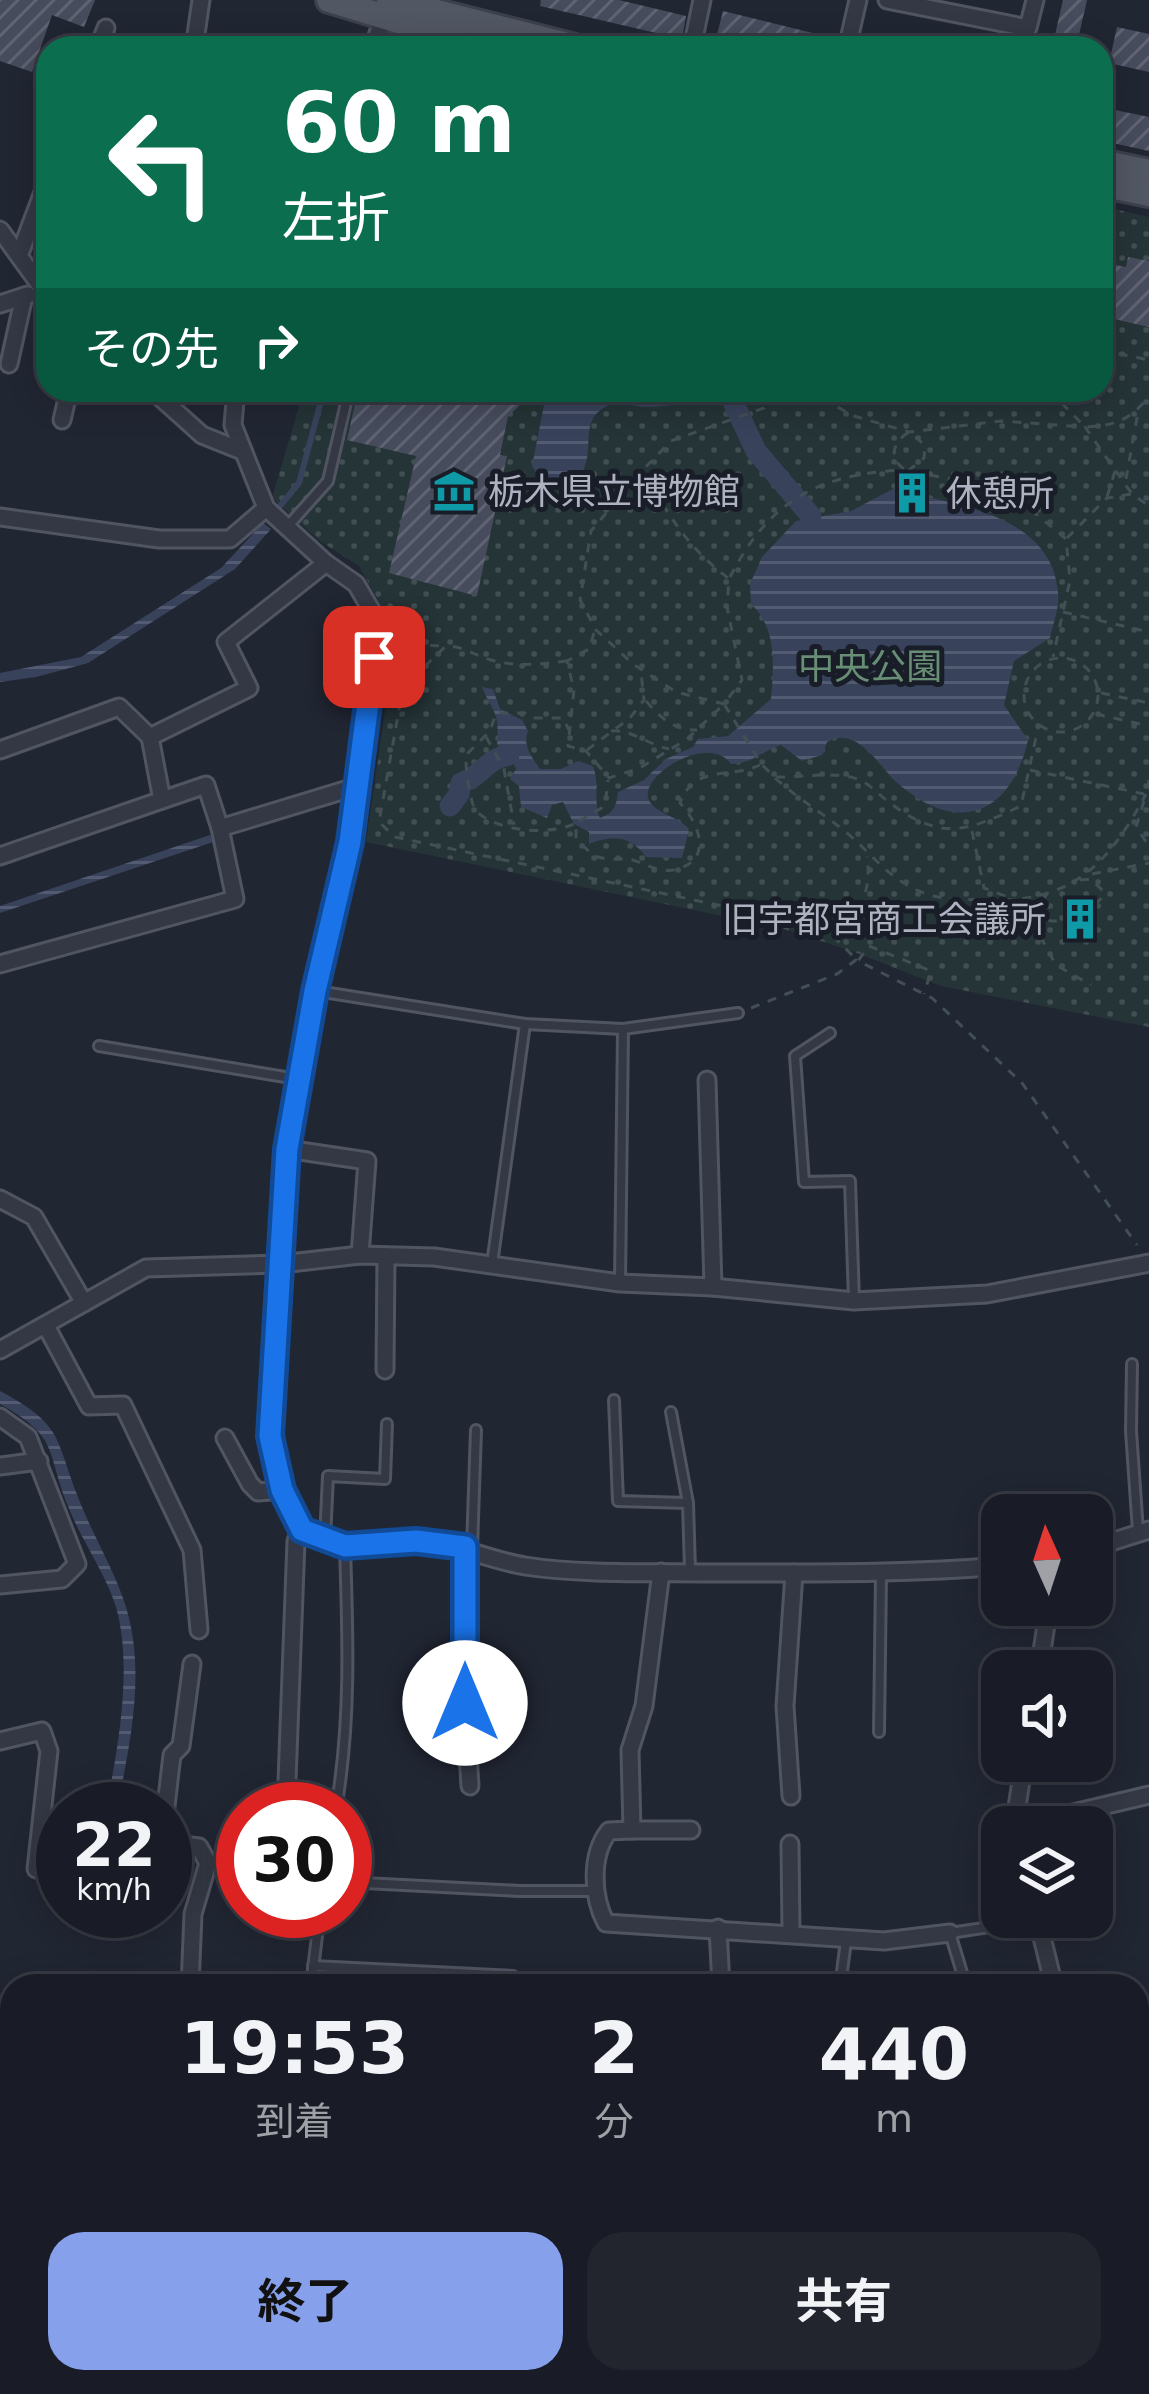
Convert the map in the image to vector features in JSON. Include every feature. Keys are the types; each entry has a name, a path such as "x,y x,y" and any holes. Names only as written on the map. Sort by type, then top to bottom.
{"main road":[{"path":"329,0 387,6 468,36"},
{"path":"1113,164 1149,172"},
{"path":"1113,186 1149,194"}],"street":[{"path":"196,36 201,0"},
{"path":"694,36 702,0"},
{"path":"850,36 858,0"},
{"path":"887,0 1028,28 1035,0"},
{"path":"377,36 387,6"},
{"path":"103,36 106,28"},
{"path":"19,256 36,211"},
{"path":"0,230 36,280"},
{"path":"0,304 36,294"},
{"path":"9,364 24,296"},
{"path":"62,421 66,402"},
{"path":"165,402 202,435 242,451"},
{"path":"235,402 233,425 266,508 356,584 377,620 358,786 287,1149 270,1436 282,1490 302,1530 345,1546 416,1541 469,1548 524,1565 690,1573 881,1574 981,1567"},
{"path":"0,517 159,539 230,539 266,508"},
{"path":"150,737 249,688 226,642 326,563"},
{"path":"0,750 119,707 150,737 162,800"},
{"path":"0,856 206,785 235,899 0,964"},
{"path":"220,828 358,786"},
{"path":"706,1080 713,1287"},
{"path":"287,1149 368,1160 360,1255"},
{"path":"0,1199 34,1217 84,1303"},
{"path":"385,1370 386,1256"},
{"path":"0,1350 146,1268 386,1256 492,1264 620,1283 854,1301 987,1294 1149,1263"},
{"path":"46,1326 89,1406 123,1405 192,1550 199,1630"},
{"path":"0,1417 28,1437 76,1564 62,1579 0,1586"},
{"path":"225,1438 258,1492 282,1490"},
{"path":"0,1466 39,1461"},
{"path":"287,1781 296,1541 302,1530"},
{"path":"1113,1541 1144,1530"},
{"path":"469,1548 465,1703 470,1786"},
{"path":"632,1830 629,1750 644,1706 662,1572"},
{"path":"791,1796 785,1706 794,1573"},
{"path":"169,1782 172,1755 181,1746 192,1664"},
{"path":"0,1741 42,1731 49,1751 46,1782"},
{"path":"1021,1782 1014,1827 1149,1795"},
{"path":"692,1830 608,1831 598,1844 596,1891 596,1904 606,1923 846,1939 950,1933"},
{"path":"790,1844 791,1932"},
{"path":"191,1974 194,1915 208,1863 199,1847 192,1846"},
{"path":"718,1928 720,1974"},
{"path":"1042,1938 1051,1974"}],"lane":[{"path":"287,527 328,481 346,402"},
{"path":"315,991 525,1024 623,1029 738,1013"},
{"path":"492,1264 525,1024"},
{"path":"620,1283 623,1029"},
{"path":"830,1033 795,1056 804,1182 850,1181 854,1301"},
{"path":"99,1046 298,1079"},
{"path":"1132,1364 1130,1432 1144,1530"},
{"path":"614,1400 619,1502 688,1503"},
{"path":"671,1412 688,1503 690,1573"},
{"path":"325,1540 328,1476 385,1479 387,1424"},
{"path":"469,1548 476,1430"},
{"path":"341,1782 350,1669 345,1546"},
{"path":"879,1732 881,1574"},
{"path":"372,1884 596,1891"},
{"path":"962,1974 950,1933 981,1928"},
{"path":"312,1974 317,1938"},
{"path":"842,1974 846,1939"},
{"path":"313,1966 473,1974"}],"path":[{"path":"1113,352 1149,360"},
{"path":"828,402 854,416 910,431 1001,421 1113,426 1138,411 1149,396"},
{"path":"765,402 764,408 671,441 591,531 580,600 596,630 676,692 724,704 762,765 803,803 844,830 879,866 921,893 1022,902 1088,875 1149,863"},
{"path":"1060,402 1085,427 1132,494 1149,506"},
{"path":"1126,481 1138,411"},
{"path":"906,470 895,461 894,449 898,439 910,431"},
{"path":"906,470 924,458 925,450 910,431"},
{"path":"1066,538 1107,498 1116,467"},
{"path":"608,778 640,768 697,730 742,680 727,608 729,579 748,541 788,500 864,472 906,470 968,482 1024,504 1066,538 1070,580 1053,657"},
{"path":"642,471 672,524 699,556 729,579"},
{"path":"1107,498 1132,494"},
{"path":"1063,611 1149,632"},
{"path":"376,632 411,645 458,646 499,662 531,665 567,661 589,649 596,630"},
{"path":"446,646 404,687 379,822 395,837 718,902 832,934 857,961 924,994 1022,1083 1136,1245"},
{"path":"775,777 842,776 863,781 919,823 956,831 971,829 1021,806 1038,728 1022,701 1029,672 1053,657 1084,663 1099,692 1094,714 1070,734 1038,728"},
{"path":"567,661 574,690 570,732 568,746 586,752 608,778 604,806 559,832 536,832 478,814 469,800 466,755 485,735 496,713 563,718 570,732"},
{"path":"640,668 644,700 664,722 697,730"},
{"path":"1099,692 1149,704"},
{"path":"586,752 630,718 644,700"},
{"path":"1094,714 1149,725"},
{"path":"609,731 621,730 650,746 670,749"},
{"path":"485,735 504,769 514,826"},
{"path":"576,823 576,839 595,856 632,859 669,871 684,866 697,853 701,834 680,803 686,787 702,776 762,765"},
{"path":"1030,770 1147,794"},
{"path":"1149,780 1136,827 1149,845"},
{"path":"1088,875 1121,840 1147,794"},
{"path":"971,829 984,888 1022,902 1056,965 1090,985"},
{"path":"832,934 855,919 865,896 867,854"},
{"path":"1072,881 1091,880 1103,891 1085,913"},
{"path":"1052,890 1039,901 1040,917 1069,921"},
{"path":"738,1013 837,974 869,946 931,971 924,994"}],"green space":[{"name":"中央公園","path":"1113,209 1149,217 1149,1027 941,986 781,928 366,842 391,671 385,612 359,566 320,541 272,498 300,402 1113,402"}],"water":[{"path":"545,402 689,402 645,407 618,403 599,411 590,426 583,471 571,484 549,483 532,466"},
{"path":"893,489 996,517 1038,545 1051,566 1058,597 1050,638 1014,661 1004,705 1028,740 1010,784 997,799 964,812 924,802 902,787 861,745 840,738 827,742 822,755 802,761 781,745 731,764 721,755 691,755 663,771 648,792 650,802 689,829 682,858 646,857 621,839 589,844 589,832 574,824 563,802 552,805 547,818 521,807 519,786 510,779 516,769 497,745 496,718 482,687 493,689 500,709 522,720 529,751 540,769 561,769 578,761 593,766 598,812 600,818 605,816 614,808 618,792 644,780 698,739 728,736 771,699 770,636 751,604 750,584 762,557 796,521 851,511"},
{"path":"263,523 271,529 235,569 88,663 0,682 0,673 81,657 221,568"},
{"path":"210,835 213,842 0,913 0,906"},
{"path":"0,1391 35,1413 54,1434 126,1607 135,1683 122,1782 111,1782 123,1681 116,1607 73,1519 48,1446 33,1426 0,1404"}],"building":[{"path":"0,0 95,0 84,27 52,15 45,36 36,36 32,72 0,61"},
{"path":"541,0 619,0 686,16 683,36 669,36 540,6"},
{"path":"1063,0 1087,0 1079,36 1055,36"},
{"path":"723,11 825,36 721,36 717,35"},
{"path":"1117,27 1149,34 1149,72 1113,64"},
{"path":"1113,110 1149,117 1149,151 1113,143"},
{"path":"1128,257 1149,261 1149,327 1113,319 1113,264 1126,267"},
{"name":"栃木県立博物館","path":"355,402 521,402 508,416 500,455 507,456 477,596 389,573 416,456 347,440"},
{"name":"休憩所","path":"899,478 929,484 924,508 895,502"}],"waterway":[{"path":"275,512 299,483 321,402"},
{"path":"733,402 756,451 811,516"},
{"path":"450,806 461,783 509,755"}],"place":[{"name":"栃木県立博物館","path":"454,491"},
{"name":"休憩所","path":"912,493"},
{"name":"旧宇都宮商工会議所","path":"1080,919"}],"route":[{"path":"374,657 350,842 315,991 287,1149 270,1436 282,1490 302,1530 345,1546 416,1541 465,1547 465,1703"}]}
